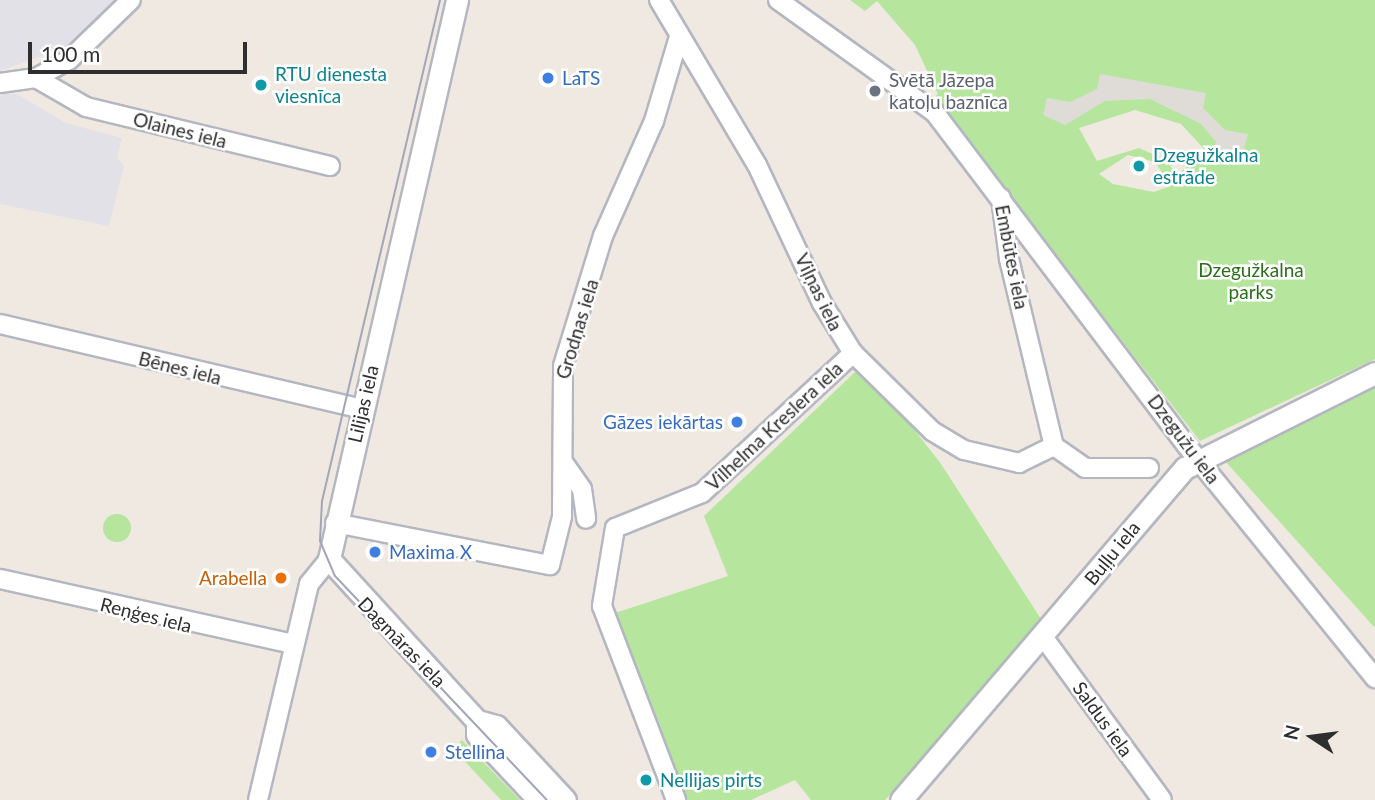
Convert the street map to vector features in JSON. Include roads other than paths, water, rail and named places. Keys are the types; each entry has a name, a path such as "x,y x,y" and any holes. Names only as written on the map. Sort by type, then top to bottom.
{"street":[{"path":"0,83 36,78 69,60 131,0"},
{"name":"Lilijas iela","path":"330,559 335,523 457,0"},
{"name":"Viļņas iela","path":"659,0 678,40 757,165 822,303 853,353 932,431 964,450 1019,463 1054,446"},
{"name":"Embūtes iela","path":"778,0 922,108 934,113 1000,194 1009,259 1054,446"},
{"name":"Grodņas iela","path":"335,523 550,565 562,517 563,366 603,236 654,121 678,40"},
{"name":"Olaines iela","path":"36,78 86,107 330,166"},
{"name":"Dzegužu iela","path":"1000,194 1199,460 1375,678"},
{"name":"Bēnes iela","path":"0,324 361,409"},
{"name":"Vilhelma Kreslera iela","path":"615,528 702,493 853,353"},
{"name":"Buļļu iela","path":"901,800 1044,638 1161,492 1199,460 1375,373"},
{"path":"1054,446 1085,468 1149,468"},
{"path":"563,461 582,489 586,519"},
{"path":"562,517 586,519 615,528 602,606 676,800"},
{"path":"258,800 309,584 330,559"},
{"name":"Dagmāras iela","path":"330,559 478,721 496,726 565,800"},
{"name":"Reņģes iela","path":"0,579 294,643"},
{"name":"Saldus iela","path":"1044,638 1162,800"},
{"name":"Dagmāras iela","path":"478,721 477,734 539,800"}],"tram line":[{"path":"440,0 322,501 320,541 335,576 547,800"}],"place":[{"name":"LaTS","path":"548,78"},
{"name":"RTU dienesta viesnīca","path":"261,85"},
{"name":"Svētā Jāzepa katoļu baznīca","path":"875,91"},
{"name":"Dzegužkalna estrāde","path":"1139,166"},
{"name":"Gāzes iekārtas","path":"737,422"},
{"name":"Maxima X","path":"375,552"},
{"name":"Arabella","path":"281,578"},
{"name":"Stellina","path":"431,752"},
{"name":"Nellijas pirts","path":"646,780"}],"park label":[{"name":"Dzegužkalna parks","path":"1251,281"}]}
